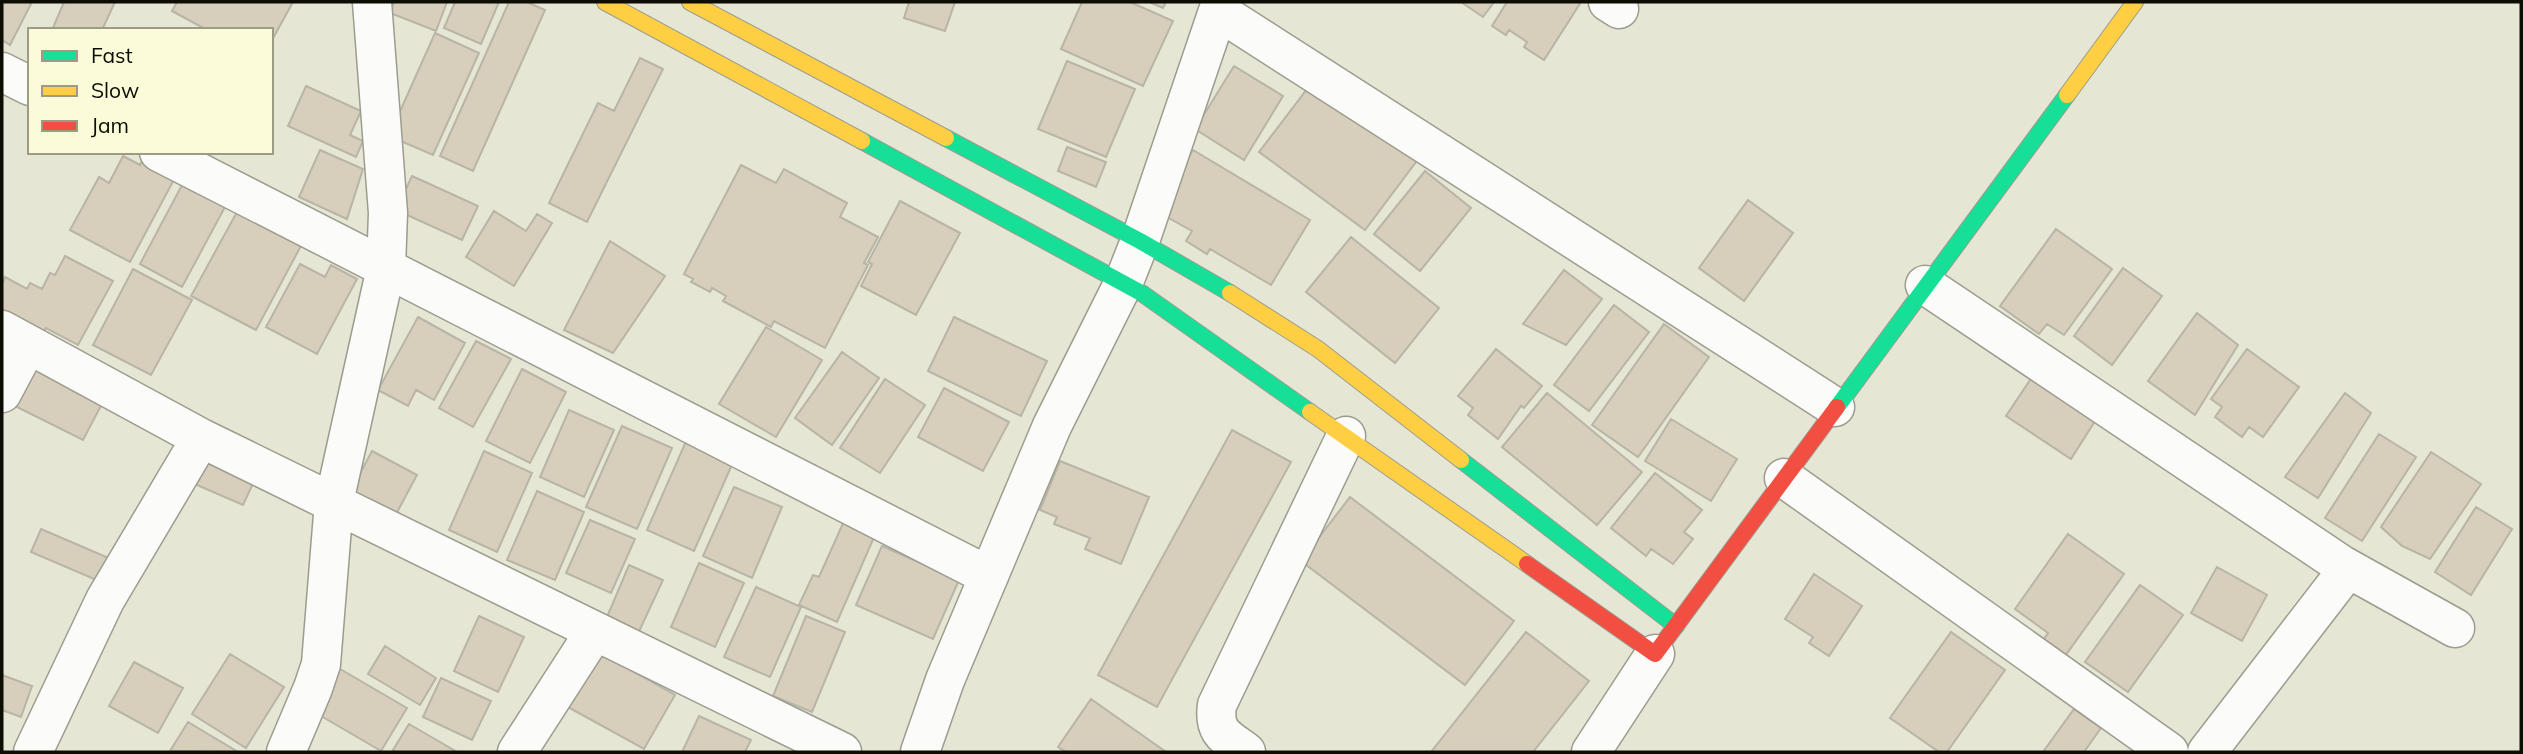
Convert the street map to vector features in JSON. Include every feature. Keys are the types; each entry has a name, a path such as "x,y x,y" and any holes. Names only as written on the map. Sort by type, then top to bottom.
{"street":[{"path":"286,752 321,664 334,502 386,268 388,212 372,2"},
{"path":"605,2 1143,294 1346,436 1666,640"},
{"path":"690,2 1140,241 1235,296 1318,349 1666,640"},
{"path":"1591,752 1666,640 1835,407 2135,2"},
{"path":"920,752 945,680 1052,426 1123,284 1220,7 1835,407"},
{"path":"742,76 757,37"},
{"path":"2,72 28,85"},
{"path":"163,154 989,576"},
{"path":"1925,285 2348,569 2455,628"},
{"path":"2,393 15,337 201,438 595,631 797,743 842,752"},
{"path":"1246,752 1218,729 1215,718 1217,705 1346,436"},
{"path":"33,752 105,600 201,438"},
{"path":"1784,478 2169,752"},
{"path":"2207,752 2348,569"},
{"path":"517,752 595,631"}],"building":[{"path":"2,2 32,2 10,45 2,40"},
{"path":"64,2 115,2 103,28 53,28"},
{"path":"177,2 293,2 273,38 273,28 203,28 172,11"},
{"path":"394,2 447,2 436,31 390,13"},
{"path":"455,2 499,2 481,44 444,28"},
{"path":"509,2 527,2 545,10 473,171 440,156"},
{"path":"909,2 955,2 945,31 904,18"},
{"path":"1082,2 1130,2 1173,21 1143,86 1061,49"},
{"path":"1149,2 1166,2 1163,8"},
{"path":"1461,2 1494,2 1483,17"},
{"path":"1507,2 1581,2 1544,60 1524,47 1527,42 1509,30 1506,35 1492,26"},
{"path":"435,33 479,53 433,155 389,136"},
{"path":"640,58 663,69 587,222 549,203 598,103 614,111"},
{"path":"1067,61 1135,89 1106,157 1038,129"},
{"path":"1234,66 1283,96 1244,160 1195,129"},
{"path":"1314,80 1419,158 1365,230 1259,152"},
{"path":"306,86 361,111 350,135 363,141 356,157 288,126"},
{"path":"1067,147 1106,162 1096,187 1058,171"},
{"path":"320,150 363,169 347,219 299,197"},
{"path":"1193,150 1310,220 1271,285 1210,249 1207,254 1186,241 1192,231 1156,211"},
{"path":"123,156 140,165 144,156 177,174 130,262 70,230 99,177 109,183"},
{"path":"741,165 776,183 784,169 847,203 840,217 878,237 864,263 868,265 825,348 774,321 771,327 723,301 726,296 712,288 710,292 691,282 693,279 684,274"},
{"path":"1425,171 1471,208 1420,271 1374,234"},
{"path":"412,176 478,206 462,240 396,210"},
{"path":"182,185 225,207 182,287 140,264"},
{"path":"1748,200 1793,233 1744,301 1699,268"},
{"path":"900,201 960,233 916,315 861,286 872,264 868,262"},
{"path":"238,210 302,244 256,330 191,296"},
{"path":"494,211 526,231 537,214 552,223 514,286 466,257"},
{"path":"2056,229 2112,269 2064,335 2047,324 2039,334 2000,306"},
{"path":"1351,237 1439,308 1395,363 1306,292"},
{"path":"610,241 665,276 613,353 564,330"},
{"path":"65,256 113,281 78,345 46,328 41,336 2,315 2,284 5,277 27,289 30,283 42,289 50,273 55,275"},
{"path":"300,264 325,277 331,265 357,279 317,354 266,327"},
{"path":"2123,268 2162,296 2112,365 2074,336"},
{"path":"133,269 192,300 151,375 93,345"},
{"path":"1564,270 1602,299 1566,345 1523,324"},
{"path":"1614,305 1649,332 1589,411 1554,385"},
{"path":"2197,313 2238,345 2195,415 2148,381"},
{"path":"418,317 465,343 434,400 416,390 408,406 378,390"},
{"path":"954,317 1047,361 1021,416 928,371"},
{"path":"1664,324 1709,357 1638,457 1592,425"},
{"path":"766,327 822,360 776,437 719,404"},
{"path":"476,341 511,359 473,427 439,408"},
{"path":"1496,349 1542,386 1524,408 1521,406 1498,439 1468,415 1473,408 1458,396"},
{"path":"2247,349 2299,387 2263,437 2249,427 2242,437 2215,417 2222,407 2211,399"},
{"path":"842,352 879,378 832,445 795,418"},
{"path":"32,367 103,402 83,440 13,405"},
{"path":"2038,368 2102,410 2071,459 2006,416"},
{"path":"522,369 566,392 530,463 486,441"},
{"path":"885,379 925,405 880,473 840,448"},
{"path":"944,388 1009,422 983,471 918,437"},
{"path":"1547,393 1642,472 1597,525 1502,447"},
{"path":"2345,393 2371,413 2318,498 2285,477"},
{"path":"569,410 614,430 584,497 540,477"},
{"path":"1671,419 1737,459 1711,501 1645,461"},
{"path":"622,426 672,448 637,529 586,507"},
{"path":"1232,430 1291,462 1157,707 1098,675"},
{"path":"2379,434 2416,457 2362,541 2325,518"},
{"path":"687,439 734,460 694,551 647,530"},
{"path":"204,451 257,475 243,505 190,482"},
{"path":"372,451 417,475 394,518 349,494"},
{"path":"484,451 532,473 497,552 449,530"},
{"path":"2431,452 2481,484 2430,559 2402,546 2381,527"},
{"path":"1060,461 1149,497 1121,564 1085,549 1090,538 1054,524 1057,517 1040,510"},
{"path":"1655,473 1702,510 1684,532 1693,539 1673,564 1651,549 1646,556 1611,528"},
{"path":"734,487 782,507 752,578 703,556"},
{"path":"537,491 584,512 555,580 507,560"},
{"path":"1350,497 1514,621 1465,685 1301,561"},
{"path":"2476,507 2512,529 2471,595 2435,572"},
{"path":"590,520 635,539 611,593 566,573"},
{"path":"844,521 875,535 837,622 799,605 813,575 819,577"},
{"path":"41,529 111,559 101,582 31,552"},
{"path":"2068,534 2124,574 2065,656 2043,640 2048,633 2015,609"},
{"path":"882,546 959,580 933,639 856,605"},
{"path":"699,563 744,583 715,647 671,627"},
{"path":"629,565 663,580 636,638 604,624"},
{"path":"2217,567 2267,595 2242,641 2191,613"},
{"path":"1814,574 1862,606 1829,656 1809,643 1813,637 1785,619"},
{"path":"2140,585 2183,615 2128,692 2085,662"},
{"path":"756,587 801,607 770,677 724,657"},
{"path":"479,616 524,637 498,692 454,671"},
{"path":"806,616 845,632 812,712 773,696"},
{"path":"1526,632 1589,681 1533,752 1431,752"},
{"path":"1951,632 2005,670 1947,752 1939,752 1890,718"},
{"path":"385,646 436,678 420,705 368,674"},
{"path":"588,646 675,695 644,749 557,701"},
{"path":"230,654 284,687 246,748 192,714"},
{"path":"134,662 183,688 158,733 109,706"},
{"path":"335,666 407,708 381,751 309,709"},
{"path":"2,675 32,686 21,717 2,710"},
{"path":"441,678 491,701 472,740 423,717"},
{"path":"1091,699 1166,752 1066,752 1058,747"},
{"path":"2074,709 2101,728 2084,752 2043,752"},
{"path":"699,716 751,740 745,752 682,752"},
{"path":"188,722 238,752 170,751"},
{"path":"409,724 457,752 396,752 393,750"}],"traffic: fast":[{"path":"1837,407 2067,95"},
{"path":"946,138 1140,241 1230,293"},
{"path":"862,141 1143,294 1310,412"},
{"path":"1461,460 1676,626"}],"traffic: slow":[{"path":"605,2 862,141"},
{"path":"690,2 946,138"},
{"path":"2067,95 2135,2"},
{"path":"1230,293 1318,349 1461,460"},
{"path":"1310,412 1527,564"}],"traffic: jam":[{"path":"1527,564 1655,654 1837,407"}]}
